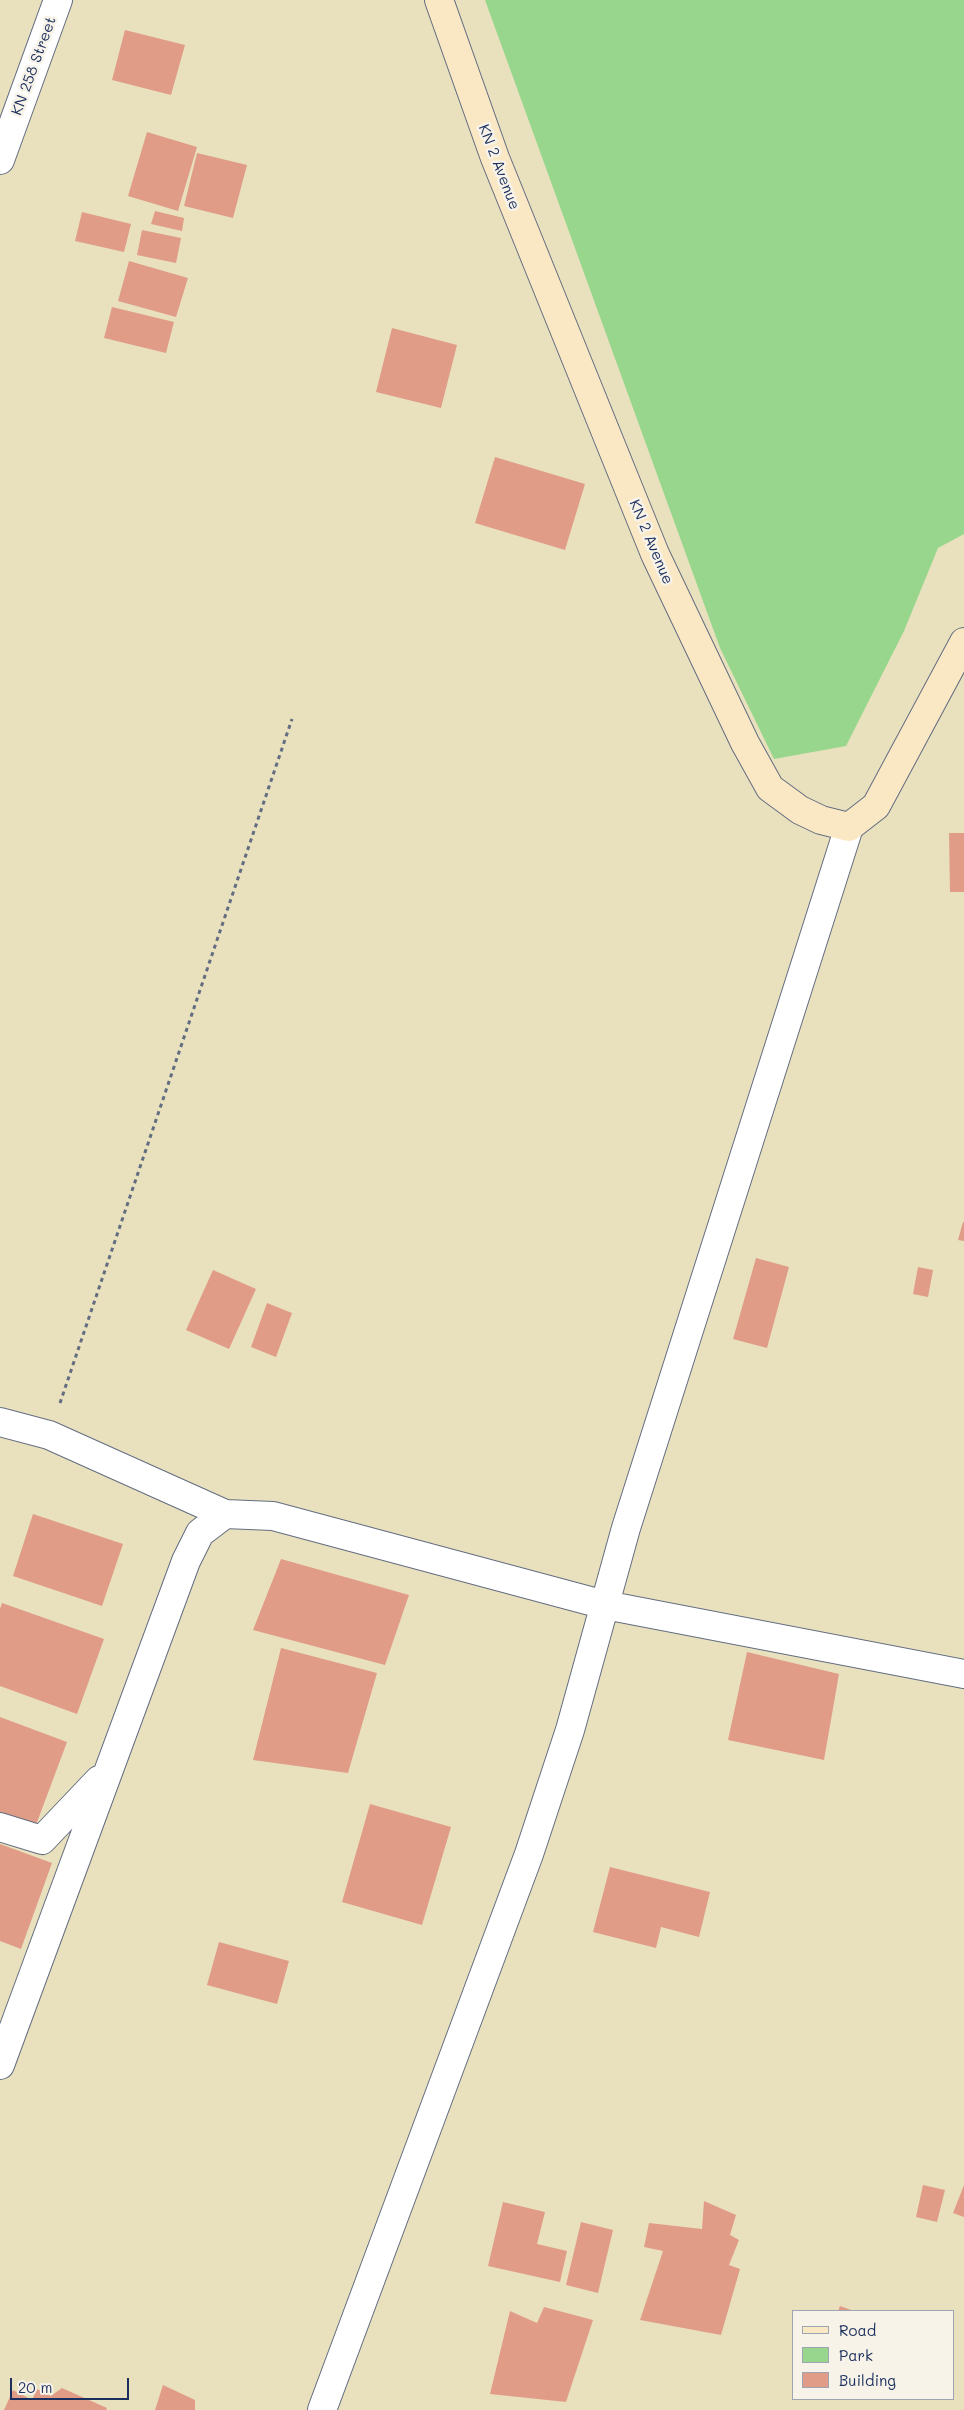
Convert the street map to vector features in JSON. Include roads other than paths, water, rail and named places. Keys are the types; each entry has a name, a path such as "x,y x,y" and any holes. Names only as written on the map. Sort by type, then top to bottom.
{"main road":[{"name":"KN 2 Avenue","path":"439,0 495,158 655,554 745,743 770,788 800,810 821,820 849,827"},
{"path":"849,827 876,806 964,642"}],"street":[{"name":"KN 258 Street","path":"0,160 58,0"},
{"path":"322,2410 529,1854 570,1730 626,1528 849,827"},
{"path":"0,1422 49,1434 225,1514 273,1516 605,1605 964,1674"},
{"path":"0,2065 186,1561 200,1534 225,1514"},
{"path":"0,1827 42,1840 107,1772"}]}
